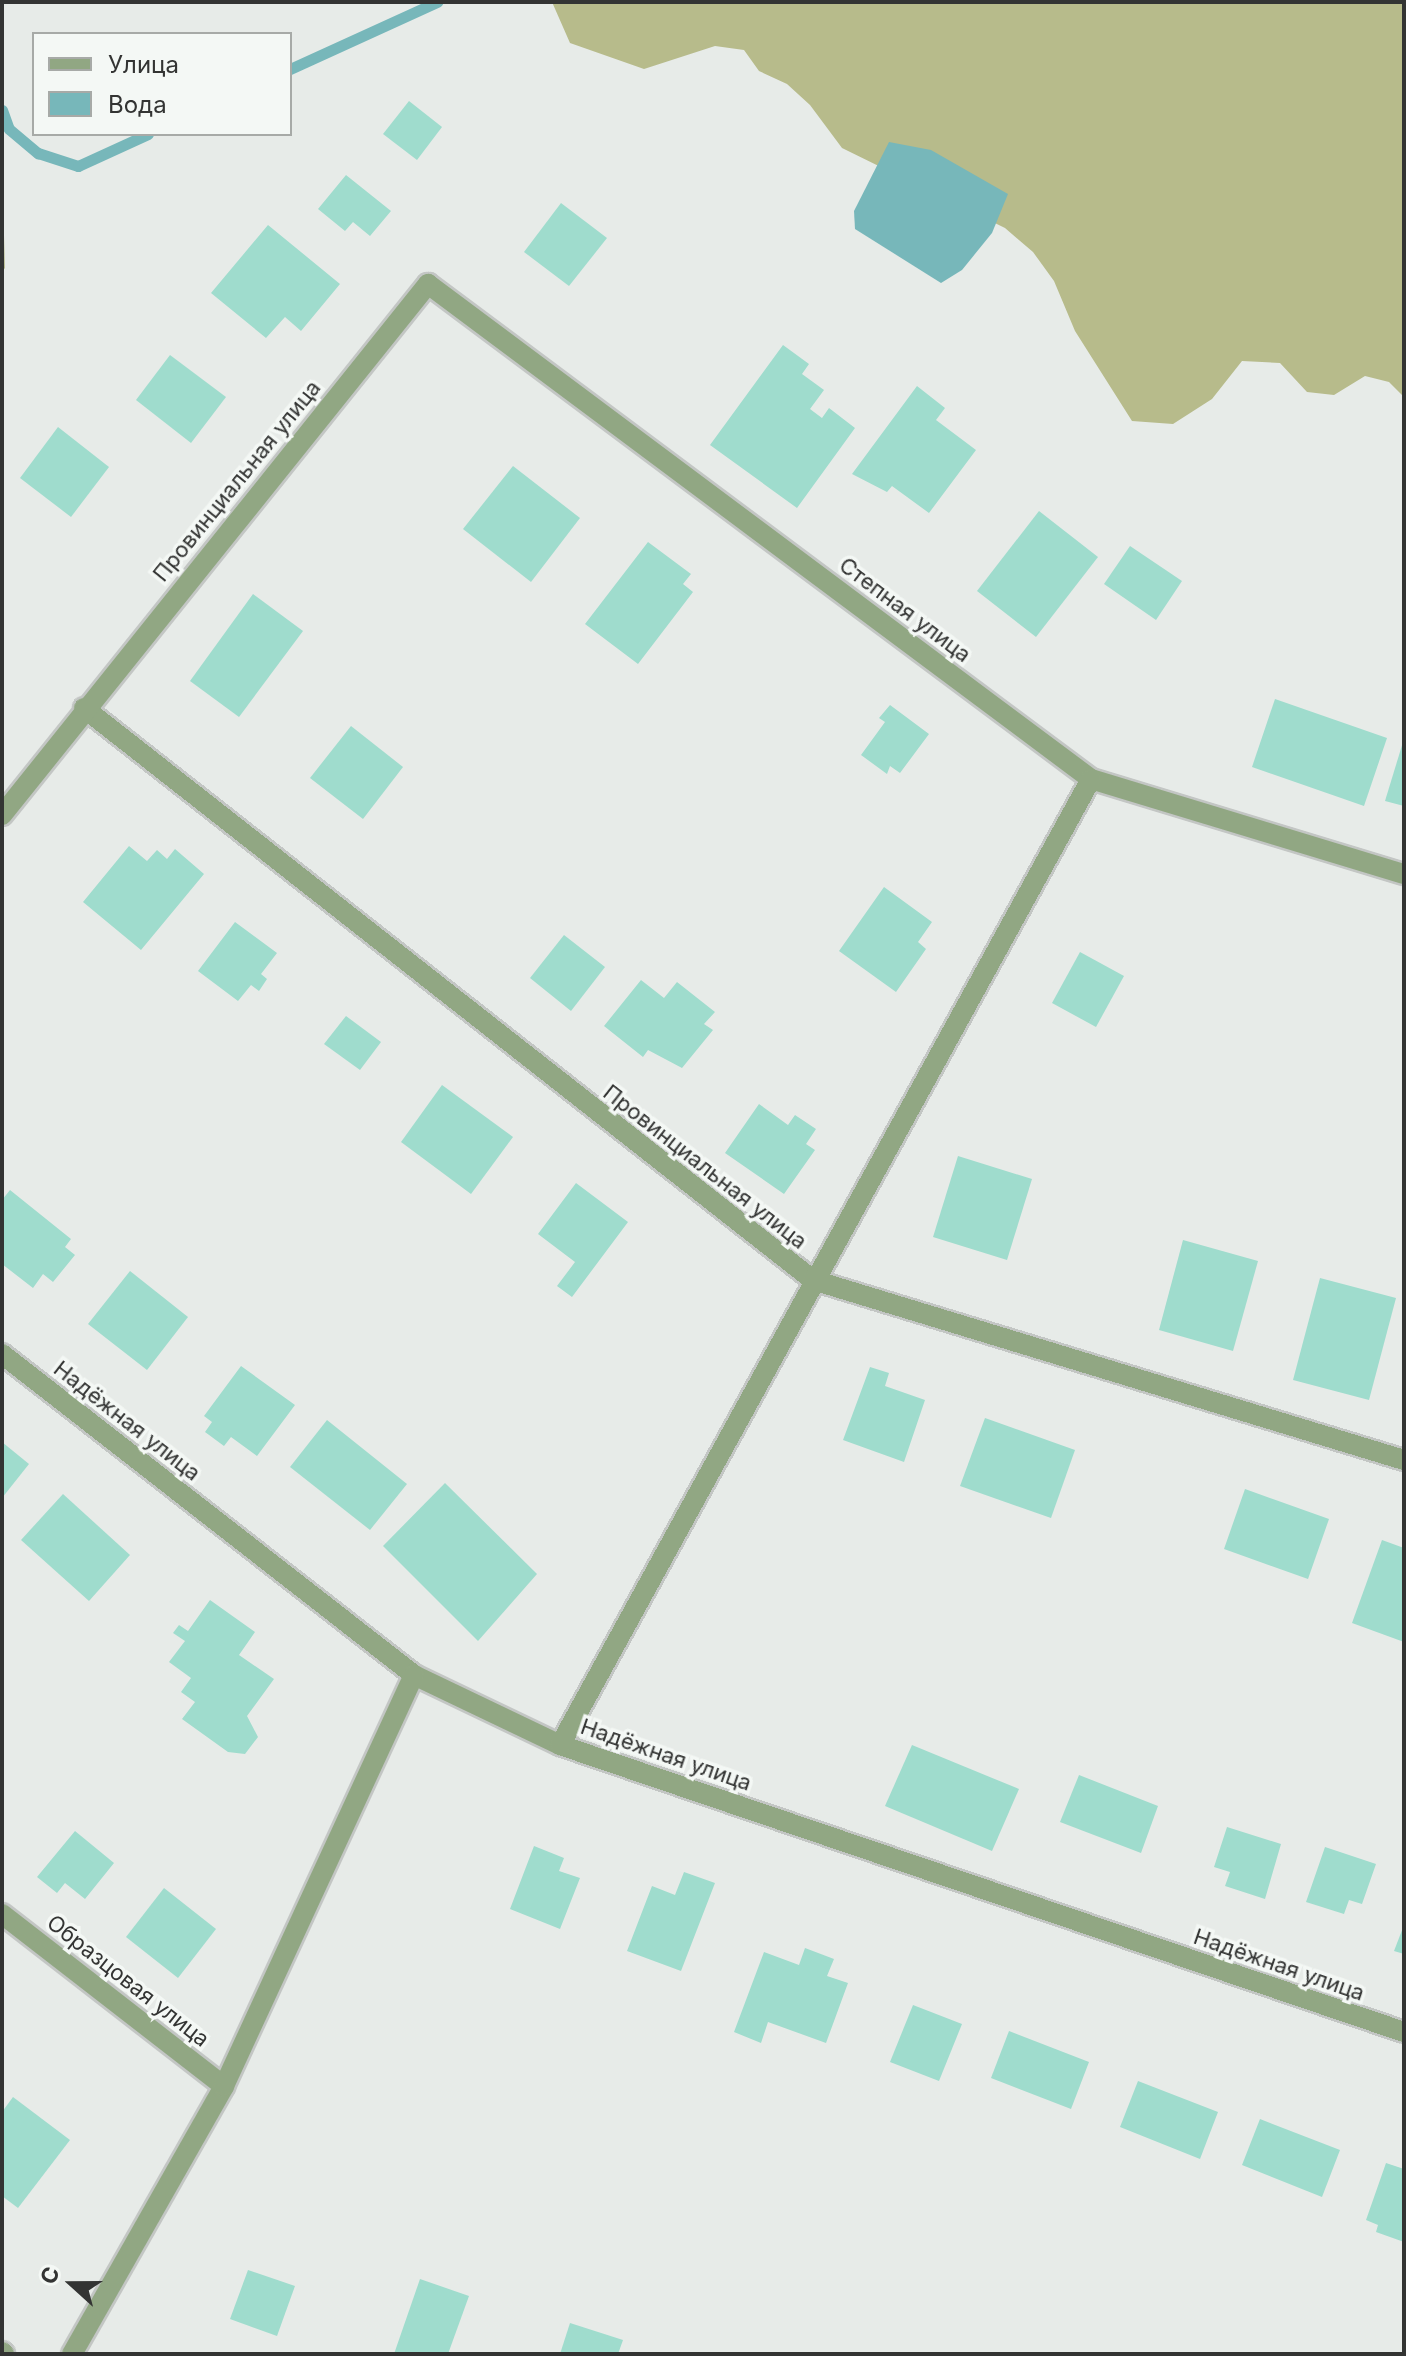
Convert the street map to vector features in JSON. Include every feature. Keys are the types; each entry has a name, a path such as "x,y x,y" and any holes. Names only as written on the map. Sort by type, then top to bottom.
{"street":[{"name":"Провинциальная улица","path":"2,815 84,708 428,284"},
{"name":"Степная улица","path":"428,284 1091,779 1404,874"},
{"name":"Провинциальная улица","path":"84,708 813,1280 1404,1460"},
{"path":"560,1745 1091,779"},
{"name":"Надёжная улица","path":"2,1354 414,1675 560,1745 1404,2032"},
{"path":"72,2354 224,2086 414,1675"},
{"name":"Образцовая улица","path":"2,1914 224,2086"}],"green space":[{"path":"552,2 1404,2 1404,397 1389,382 1365,376 1334,395 1307,392 1280,363 1242,361 1212,399 1173,424 1132,421 1075,331 1054,281 1033,252 1005,228 842,148 810,105 787,84 759,71 744,50 715,46 644,69 570,43"},
{"path":"2,172 5,268 2,272"}],"water":[{"path":"889,142 931,150 1008,194 992,233 962,270 941,283 855,229 854,211"}],"building":[{"path":"409,101 442,127 417,160 383,134"},
{"path":"346,175 391,211 370,236 353,222 345,231 318,209"},
{"path":"561,203 607,238 569,286 524,252"},
{"path":"268,225 340,284 301,331 285,317 266,338 211,293"},
{"path":"783,345 809,364 802,374 824,390 810,409 822,418 829,408 855,428 797,508 710,445"},
{"path":"170,355 226,397 191,443 136,400"},
{"path":"917,386 945,408 936,420 976,450 929,513 892,486 887,492 852,474"},
{"path":"58,427 109,467 71,517 20,478"},
{"path":"513,466 580,518 531,582 463,529"},
{"path":"1039,511 1098,557 1036,637 977,591"},
{"path":"648,542 691,574 683,584 693,592 638,664 585,624"},
{"path":"1130,546 1182,581 1156,620 1104,584"},
{"path":"253,594 303,631 239,717 190,681"},
{"path":"1275,699 1387,738 1364,806 1252,767"},
{"path":"890,705 929,734 900,773 890,766 887,774 861,755 885,722 879,718"},
{"path":"351,726 403,767 363,819 310,778"},
{"path":"1404,742 1404,806 1385,801"},
{"path":"129,846 147,861 157,850 167,859 175,849 204,874 141,950 83,902"},
{"path":"884,887 932,922 918,942 926,949 896,992 839,951"},
{"path":"235,922 277,953 261,974 267,979 259,991 251,985 238,1001 198,971"},
{"path":"564,935 605,967 571,1011 530,978"},
{"path":"1080,952 1124,976 1096,1027 1052,1003"},
{"path":"641,980 664,998 677,982 715,1012 704,1024 713,1030 682,1068 648,1050 643,1057 604,1026"},
{"path":"346,1016 381,1042 360,1070 324,1044"},
{"path":"442,1085 513,1137 471,1194 401,1142"},
{"path":"759,1104 788,1125 795,1115 816,1129 806,1144 815,1150 784,1194 725,1153"},
{"path":"958,1156 1032,1179 1007,1260 933,1237"},
{"path":"576,1183 628,1222 572,1297 557,1286 575,1262 538,1234"},
{"path":"10,1190 71,1239 65,1247 75,1255 53,1282 43,1274 33,1288 2,1264 2,1200"},
{"path":"1183,1240 1258,1261 1233,1351 1159,1330"},
{"path":"130,1271 188,1317 147,1370 88,1324"},
{"path":"1320,1278 1396,1298 1369,1400 1293,1380"},
{"path":"241,1366 295,1405 257,1456 231,1437 224,1446 205,1432 212,1422 204,1416"},
{"path":"870,1367 889,1373 885,1386 925,1400 904,1462 843,1440"},
{"path":"985,1418 1075,1450 1051,1518 960,1486"},
{"path":"327,1420 407,1484 370,1530 290,1467"},
{"path":"2,1442 29,1464 2,1498"},
{"path":"445,1483 537,1574 478,1641 383,1546"},
{"path":"1245,1489 1329,1519 1308,1579 1224,1549"},
{"path":"63,1494 130,1555 89,1601 21,1540"},
{"path":"1382,1540 1404,1548 1404,1642 1352,1623"},
{"path":"210,1600 255,1632 239,1655 274,1679 247,1716 258,1737 245,1754 228,1752 182,1719 195,1702 181,1692 191,1678 169,1662 185,1641 173,1633 179,1625 188,1631"},
{"path":"912,1745 1019,1789 992,1851 885,1806"},
{"path":"1079,1775 1158,1806 1141,1853 1060,1822"},
{"path":"1227,1827 1281,1844 1265,1899 1225,1886 1230,1872 1214,1867"},
{"path":"75,1831 114,1863 85,1899 65,1883 57,1893 37,1877"},
{"path":"534,1846 564,1858 559,1871 580,1878 560,1929 510,1909"},
{"path":"1325,1847 1376,1864 1362,1904 1349,1900 1344,1914 1306,1902"},
{"path":"684,1872 715,1883 681,1971 627,1951 652,1886 675,1895"},
{"path":"164,1888 216,1929 178,1978 126,1937"},
{"path":"1404,1925 1404,1954 1394,1951"},
{"path":"805,1948 834,1959 827,1976 848,1983 826,2043 768,2022 761,2043 734,2032 764,1952 799,1965"},
{"path":"913,2005 962,2024 939,2081 890,2062"},
{"path":"1009,2031 1089,2062 1071,2109 991,2078"},
{"path":"1138,2081 1218,2112 1200,2159 1120,2127"},
{"path":"13,2097 70,2140 18,2208 2,2196 2,2112"},
{"path":"1260,2119 1340,2150 1322,2197 1242,2165"},
{"path":"1386,2163 1404,2169 1404,2242 1376,2232 1378,2225 1366,2220"},
{"path":"248,2270 295,2286 277,2336 230,2319"},
{"path":"420,2279 469,2296 448,2354 394,2354"},
{"path":"570,2323 623,2340 618,2354 560,2354"}],"waterway":[{"path":"292,68 437,2"},
{"path":"2,110 9,129 38,153 78,166 144,136"}]}
